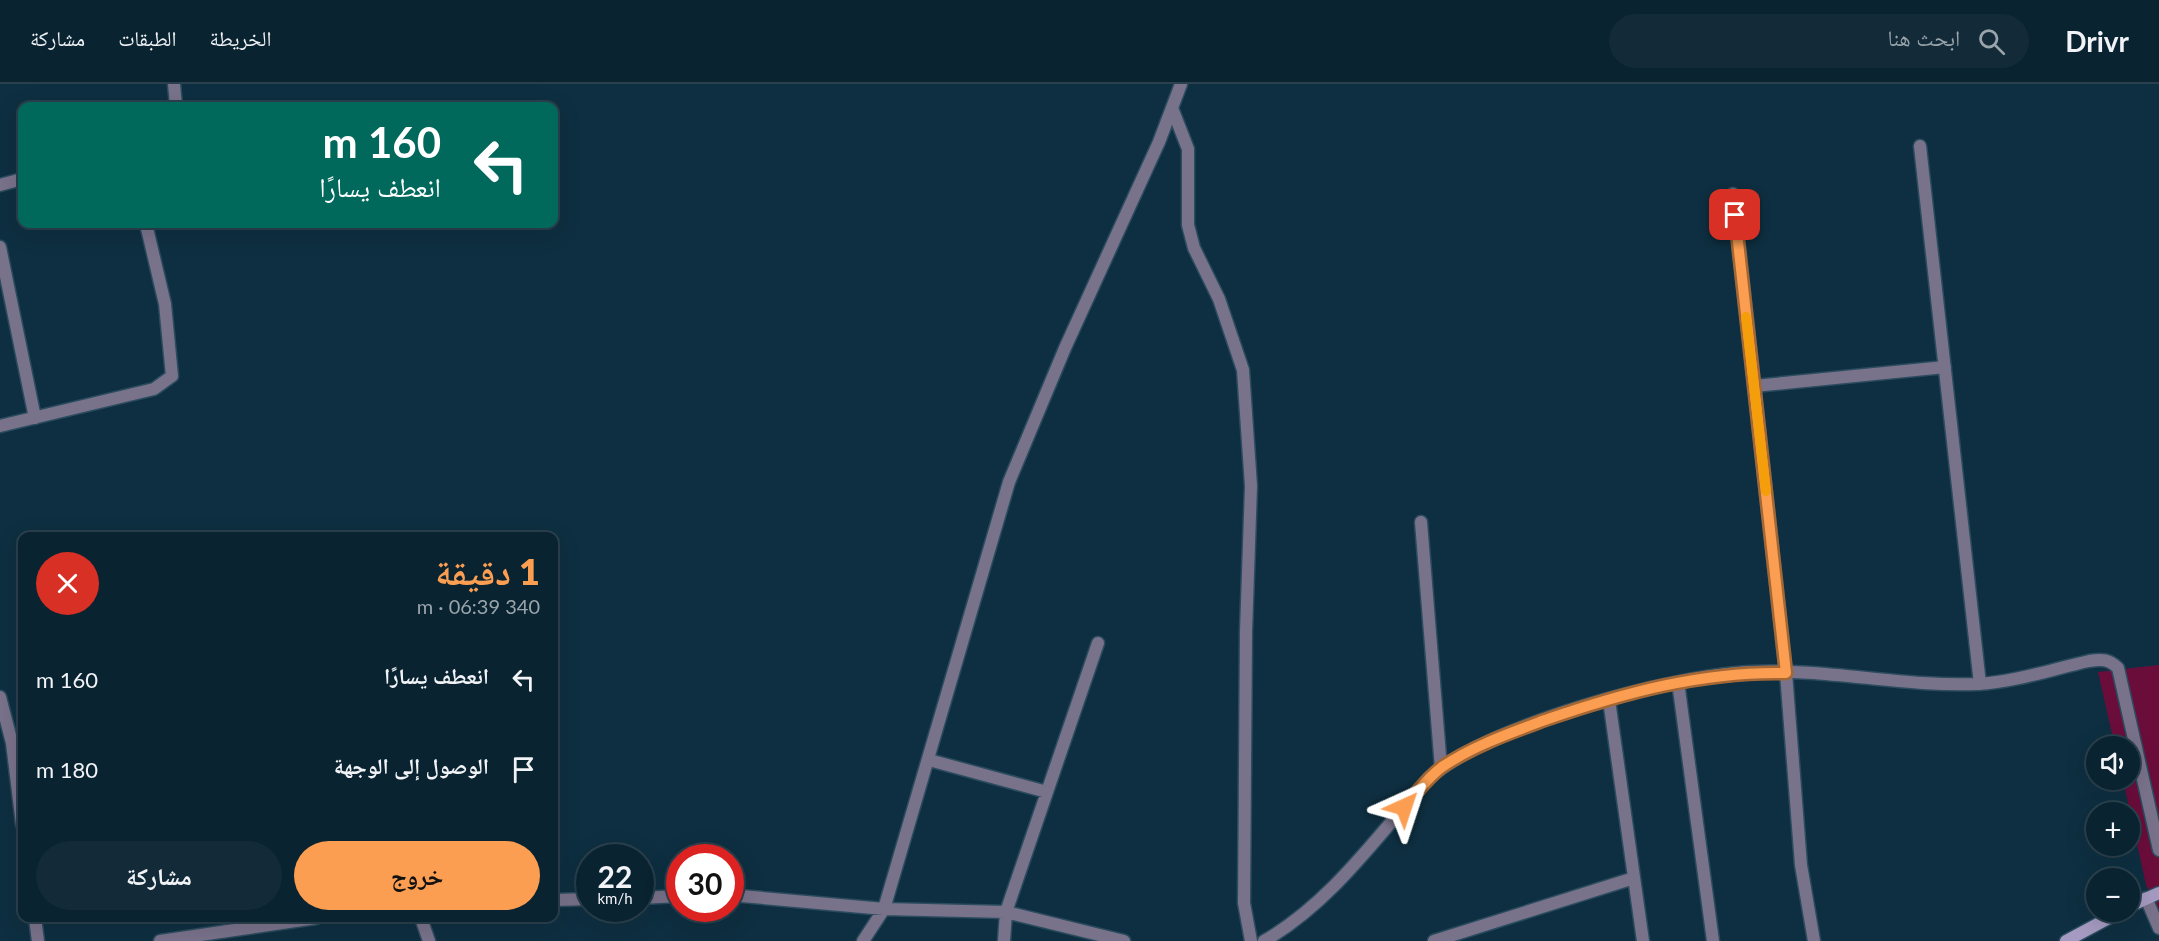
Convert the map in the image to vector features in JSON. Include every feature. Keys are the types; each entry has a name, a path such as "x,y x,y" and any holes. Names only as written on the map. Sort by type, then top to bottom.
{"street":[{"path":"174,84 176,102"},
{"path":"863,941 884,909 1009,482 1065,348 1159,142 1181,84"},
{"path":"1172,108 1188,149 1188,225 1194,248 1219,299 1244,370 1251,486 1246,632 1244,903 1251,941"},
{"path":"1920,146 1980,684"},
{"path":"0,185 18,180"},
{"path":"1733,194 1786,673 1801,865 1814,941"},
{"path":"0,426 153,389 172,376 165,304 147,228"},
{"path":"0,247 35,418"},
{"path":"1754,386 1944,367"},
{"path":"1421,522 1441,768"},
{"path":"1004,941 1006,912 1098,643"},
{"path":"1264,941 1317,901 1342,877 1441,768 1483,744 1609,700 1678,682 1750,672 1838,674 1934,684 1980,684 2089,661 2103,659 2112,662 2118,668 2159,850"},
{"path":"1678,682 1713,941"},
{"path":"0,697 6,744 18,804"},
{"path":"1609,700 1643,941"},
{"path":"928,760 1047,792"},
{"path":"1434,941 1634,878"},
{"path":"2140,901 2159,892"},
{"path":"744,896 884,909 1006,912 1124,941"},
{"path":"2146,898 2159,928"},
{"path":"558,900 576,899"},
{"path":"36,922 38,941"},
{"path":"160,941 289,922"},
{"path":"423,922 429,941"},
{"path":"2066,941 2101,922"}],"shaded area":[{"path":"2159,665 2159,913 2146,885 2140,856 2140,802 2128,802 2125,790 2140,790 2140,736 2113,736 2098,672"}],"slow traffic":[{"path":"1746,317 1766,491"}],"route":[{"path":"1404,807 1429,778 1441,768 1483,744 1568,712 1678,682 1750,672 1786,673 1735,215"}]}
